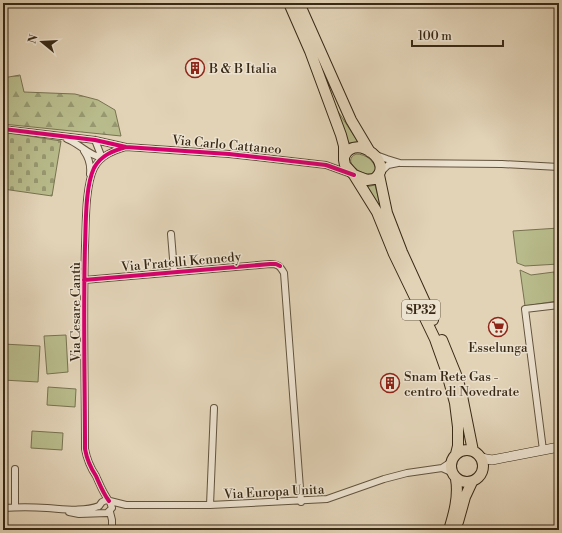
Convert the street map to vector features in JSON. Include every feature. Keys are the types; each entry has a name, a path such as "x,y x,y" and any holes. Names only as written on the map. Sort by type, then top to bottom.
{"main road":[{"name":"SP32","path":"289,3 310,52 341,135 344,146 345,165 354,175 377,212 394,254 434,339 452,386 459,439 451,467 458,487 449,530"},
{"path":"299,3 351,120 370,152 380,162 380,174 374,179 369,180 354,175"},
{"path":"344,156 348,150 354,147 370,152"},
{"name":"SP32","path":"380,174 387,213 402,252 436,326 457,377 479,459"},
{"path":"456,530 468,487 480,476 479,459 464,450 451,467 467,482 472,482"}],"street":[{"path":"3,128 62,136 75,142 84,151 88,158 90,178"},
{"name":"Via Carlo Cattaneo","path":"62,136 95,140 126,147 229,154 326,165 354,175"},
{"path":"95,140 102,158"},
{"path":"84,151 102,158 111,152 126,147"},
{"path":"370,152 387,160 400,162 502,164 559,167"},
{"path":"326,165 337,162 344,156"},
{"name":"Via Cesare Cantù","path":"102,158 95,167 90,178 86,228 84,280 85,450 89,465 110,502"},
{"path":"380,174 388,165 400,162"},
{"path":"171,234 174,272"},
{"name":"Via Fratelli Kennedy","path":"84,280 270,264 280,266 284,273 301,502"},
{"path":"543,450 525,309 559,305"},
{"path":"210,505 214,408"},
{"path":"479,459 492,460 559,447"},
{"name":"Via Europa Unita","path":"110,502 126,505 210,505 301,502 327,499 384,478 407,472 451,467"},
{"path":"15,469 15,507"},
{"path":"103,492 100,505 101,511 108,512"},
{"path":"3,508 15,507 60,510 89,509 100,505 104,501 110,502 112,505 108,512"},
{"name":"Via Europa Unita","path":"60,510 75,514 108,512 126,505"},
{"path":"108,512 112,520 112,530"}],"green space":[{"path":"20,75 24,92 75,94 98,100 115,110 121,136 3,124 3,78"},
{"path":"330,99 358,142 347,143"},
{"path":"3,132 61,141 52,196 3,189"},
{"path":"356,154 363,155 372,161 376,171 373,174 363,173 354,167 351,160"},
{"path":"375,185 382,212 366,187"},
{"path":"559,228 559,264 525,266 517,263 513,231"},
{"path":"520,270 531,275 554,272 557,301 525,306"},
{"path":"66,335 68,372 47,374 44,336"},
{"path":"3,344 40,346 38,382 3,380"},
{"path":"48,387 76,389 75,407 47,405"},
{"path":"32,431 63,433 62,450 31,448"}],"cycle path":[{"path":"3,129 95,140 126,147 229,154 326,165 354,175"},
{"path":"109,501 90,466 85,449 84,297 87,195 91,176 94,168 100,160 112,152 126,147"},
{"path":"84,280 270,264 280,266"}],"place":[{"name":"B & B Italia","path":"195,68"},
{"name":"Esselunga","path":"498,327"},
{"name":"Snam Rete Gas - centro di Novedrate","path":"390,383"}]}
